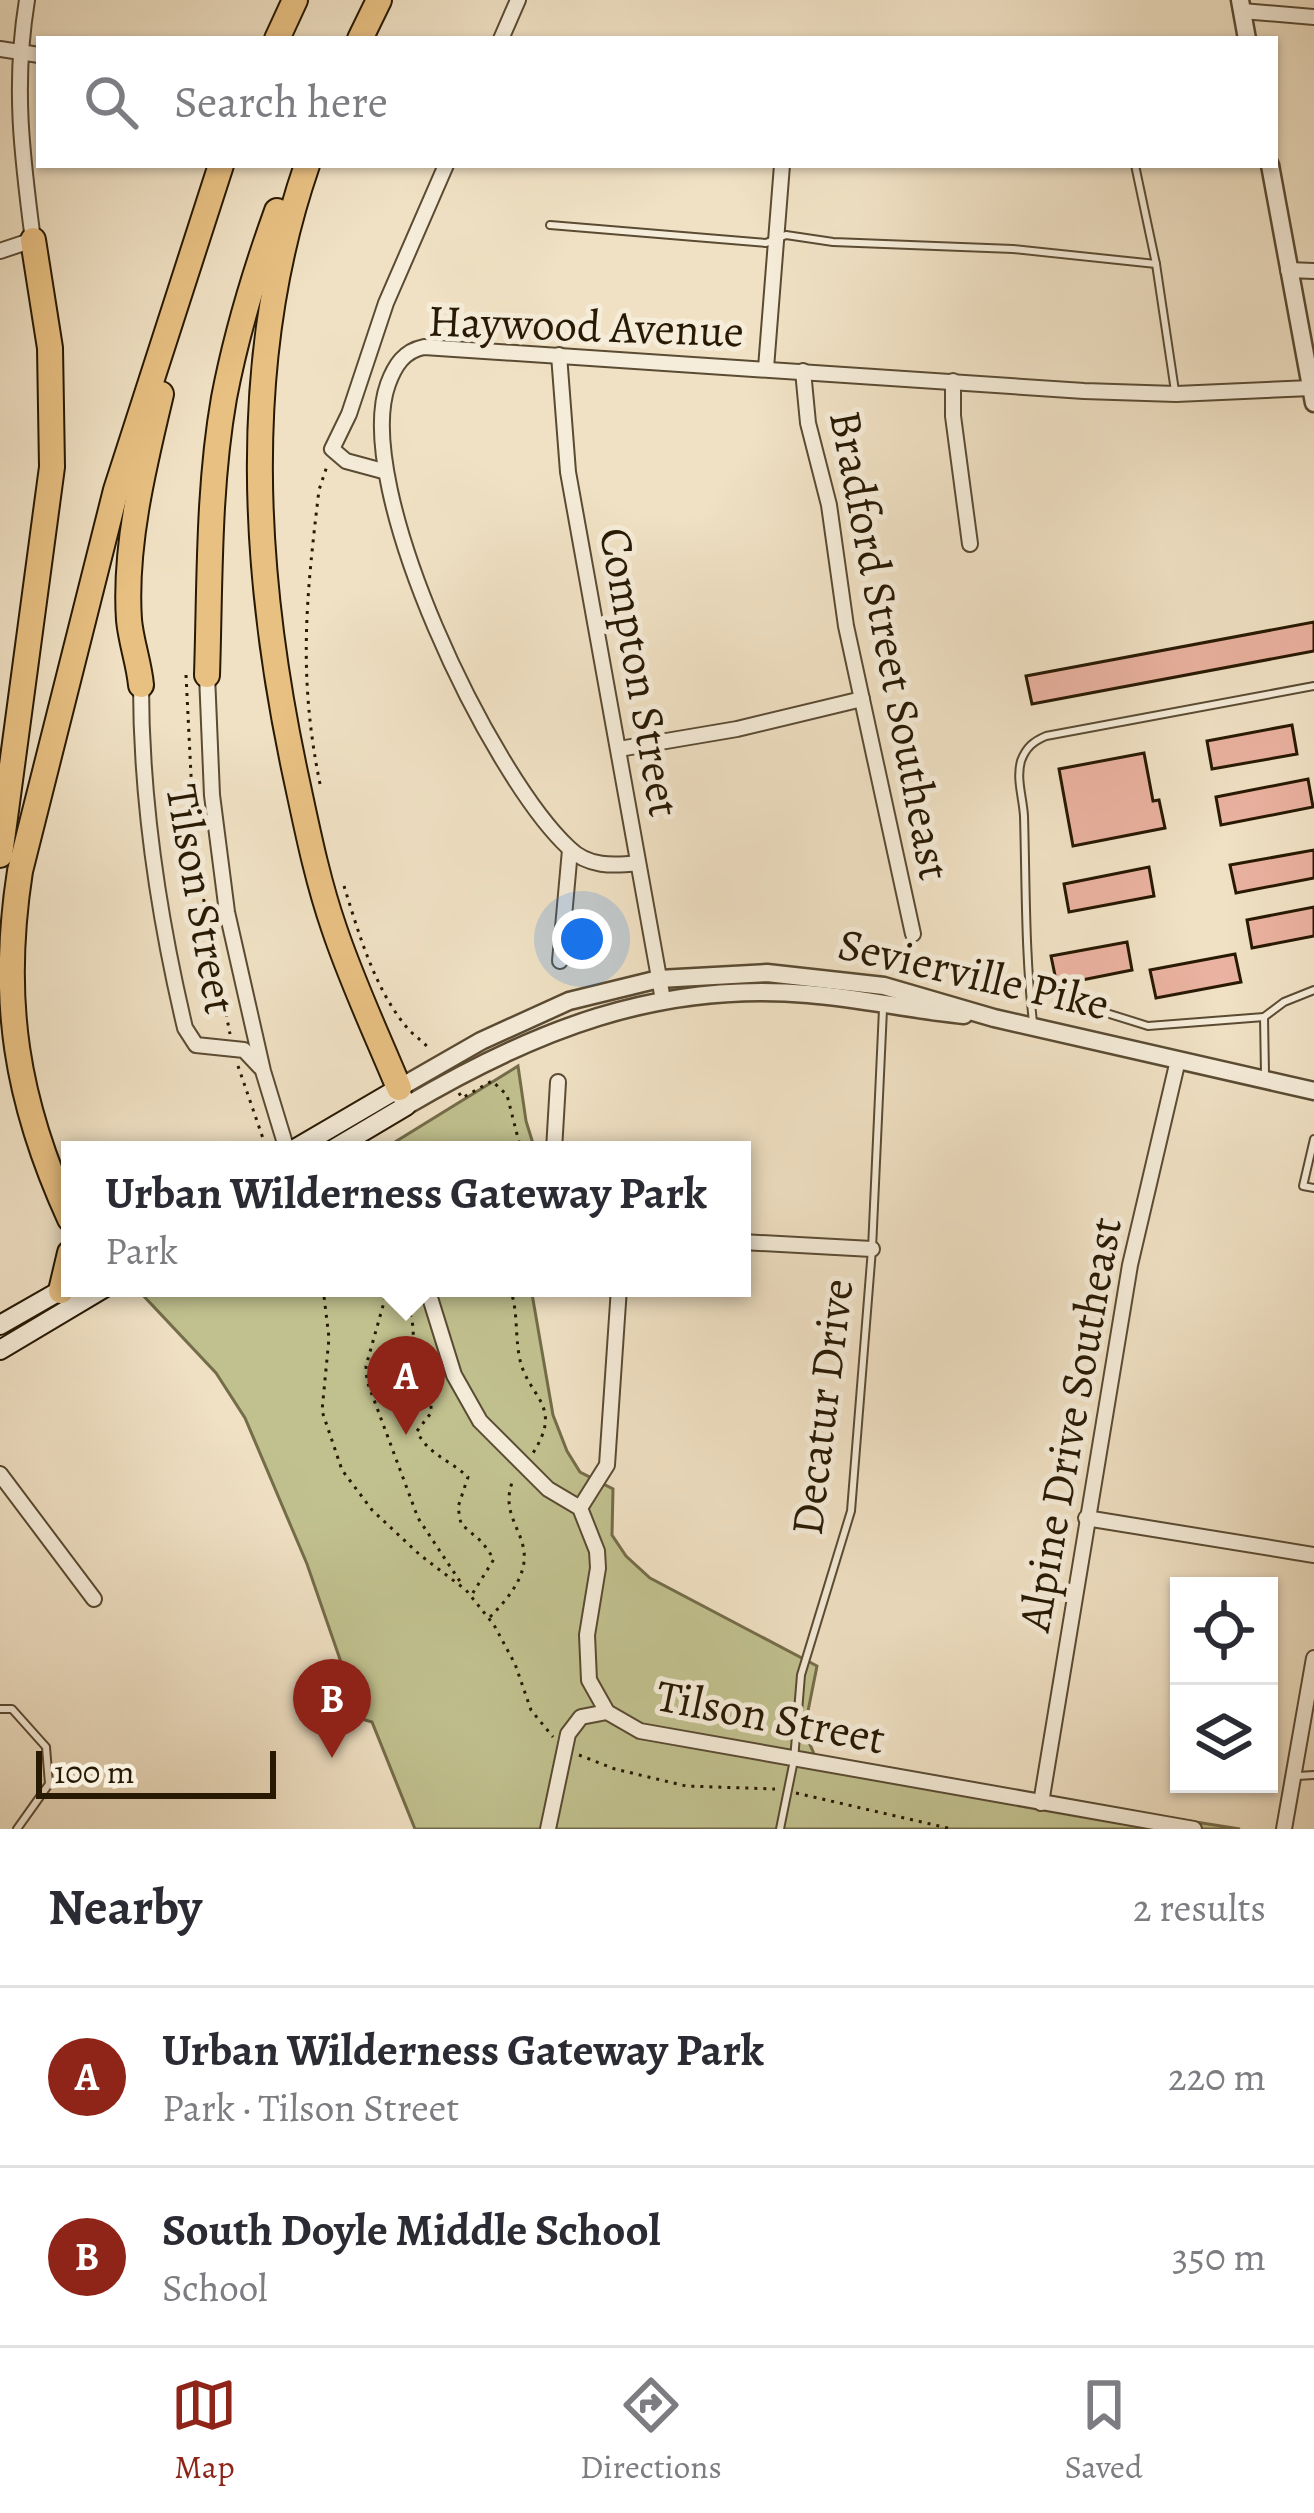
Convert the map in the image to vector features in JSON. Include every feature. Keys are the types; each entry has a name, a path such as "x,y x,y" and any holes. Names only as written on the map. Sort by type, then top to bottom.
{"highway":[{"path":"278,36 295,0"},
{"path":"362,36 380,0"},
{"path":"9,1001 11,922 25,851 116,490 220,168"},
{"path":"207,675 212,512 224,400 260,261 296,168"},
{"path":"306,168 279,262 265,350 261,428 266,601 284,722 320,882 402,1097"},
{"path":"141,685 129,615 139,506 199,228"},
{"path":"0,856 52,466 50,348 33,240"},
{"path":"0,962 26,1105 61,1197"}],"main road":[{"name":"Sevierville Pike","path":"306,1141 358,1112 402,1097"},
{"name":"Sevierville Pike","path":"344,1141 402,1097"},
{"path":"0,1325 61,1290"},
{"path":"0,1349 89,1297"}],"street":[{"path":"0,251 33,240 18,126 18,54 27,0"},
{"path":"502,36 518,0"},
{"path":"1246,36 1241,6 1314,17"},
{"path":"0,49 36,56"},
{"path":"383,471 346,461 332,449 349,414 386,303 445,168"},
{"path":"766,368 782,168"},
{"path":"1271,168 1313,395"},
{"path":"1288,269 1314,271"},
{"name":"Haywood Avenue","path":"570,850 524,790 462,689 423,601 383,471 381,410 394,370 408,353 424,347 1176,394 1313,395"},
{"name":"Compton Street","path":"559,355 568,472 663,1000"},
{"name":"Bradford Street Southeast","path":"803,371 808,423 830,505 846,626 913,934"},
{"path":"953,381 952,416 970,544"},
{"name":"Tilson Street","path":"207,675 221,876 262,1071 287,1141"},
{"name":"Tilson Street","path":"141,685 142,769 155,895 184,1028 201,1047 232,1046 249,1054 262,1071"},
{"path":"619,749 737,729 862,698"},
{"path":"560,961 570,850 609,866 638,863"},
{"name":"Sevierville Pike","path":"402,1097 520,1022 569,1001 659,979 767,973 883,996"},
{"name":"Sevierville Pike","path":"445,1072 559,1028 663,1000 769,992 934,998 1034,1028 1314,1090"},
{"path":"232,1046 242,1036 250,1015"},
{"name":"Alpine Drive Southeast","path":"1041,1803 1130,1265 1178,1060"},
{"path":"555,1141 558,1082"},
{"path":"751,1243 872,1250"},
{"path":"430,1297 454,1375 480,1421 548,1489 580,1508 608,1466 618,1297"},
{"path":"0,1474 94,1599"},
{"name":"Tilson Street","path":"580,1508 597,1551 598,1568 587,1635 589,1680 607,1712 640,1731 1194,1829"},
{"path":"1086,1518 1314,1555"},
{"path":"1284,1829 1314,1658"},
{"path":"548,1829 568,1734 581,1717 607,1712"}],"lane":[{"path":"1136,168 1176,394"},
{"path":"550,225 766,243 786,235 833,242 1013,249 1156,264"},
{"path":"1034,1028 1019,781 1020,764 1033,742 1314,686"},
{"path":"1084,1006 1148,1026 1264,1017 1284,1002 1314,990"},
{"name":"Decatur Drive","path":"780,1829 794,1760 801,1675 851,1511 872,1250 883,996"},
{"path":"1264,1017 1265,1078"},
{"path":"1314,1138 1303,1186 1314,1188"},
{"path":"0,1709 12,1709 46,1747 49,1784 16,1829"},
{"path":"1293,1776 1314,1775"}],"path":[{"path":"322,797 305,704 303,645 319,490 332,449"},
{"path":"341,880 387,996 462,1098 493,1081 507,1095 519,1141"},
{"path":"323,1297 328,1338 322,1412 343,1470 372,1510 419,1556 466,1590"},
{"path":"385,1297 366,1366 367,1381 418,1518 494,1624 531,1710 565,1750 615,1769 686,1786 788,1790 952,1829"},
{"path":"405,1297 413,1329 409,1355 417,1388 431,1398 431,1413 417,1432 424,1447 468,1477 458,1507 461,1524 494,1559 471,1597"}],"green space":[{"path":"518,1066 532,1141 397,1141"},
{"path":"145,1297 533,1297 553,1415 580,1472 613,1489 612,1535 650,1578 817,1666 804,1731 815,1756 1240,1829 415,1829 372,1722 341,1713 343,1668 307,1564 245,1418 216,1373"}],"building":[{"path":"1314,622 1314,651 1032,704 1026,676"},
{"path":"1292,725 1297,754 1212,769 1207,741"},
{"path":"1144,753 1153,801 1159,800 1165,828 1073,846 1059,769"},
{"path":"1308,779 1313,807 1221,825 1216,797"},
{"path":"1314,850 1314,878 1236,893 1230,865"},
{"path":"1149,867 1154,896 1069,912 1064,884"},
{"path":"1314,907 1314,936 1252,948 1247,920"},
{"path":"1127,942 1132,970 1057,985 1051,956"},
{"path":"1235,954 1241,982 1156,998 1150,970"}],"place":[{"name":"Urban Wilderness Gateway Park","path":"406,1435"},
{"name":"South Doyle Middle School","path":"332,1758"}]}
